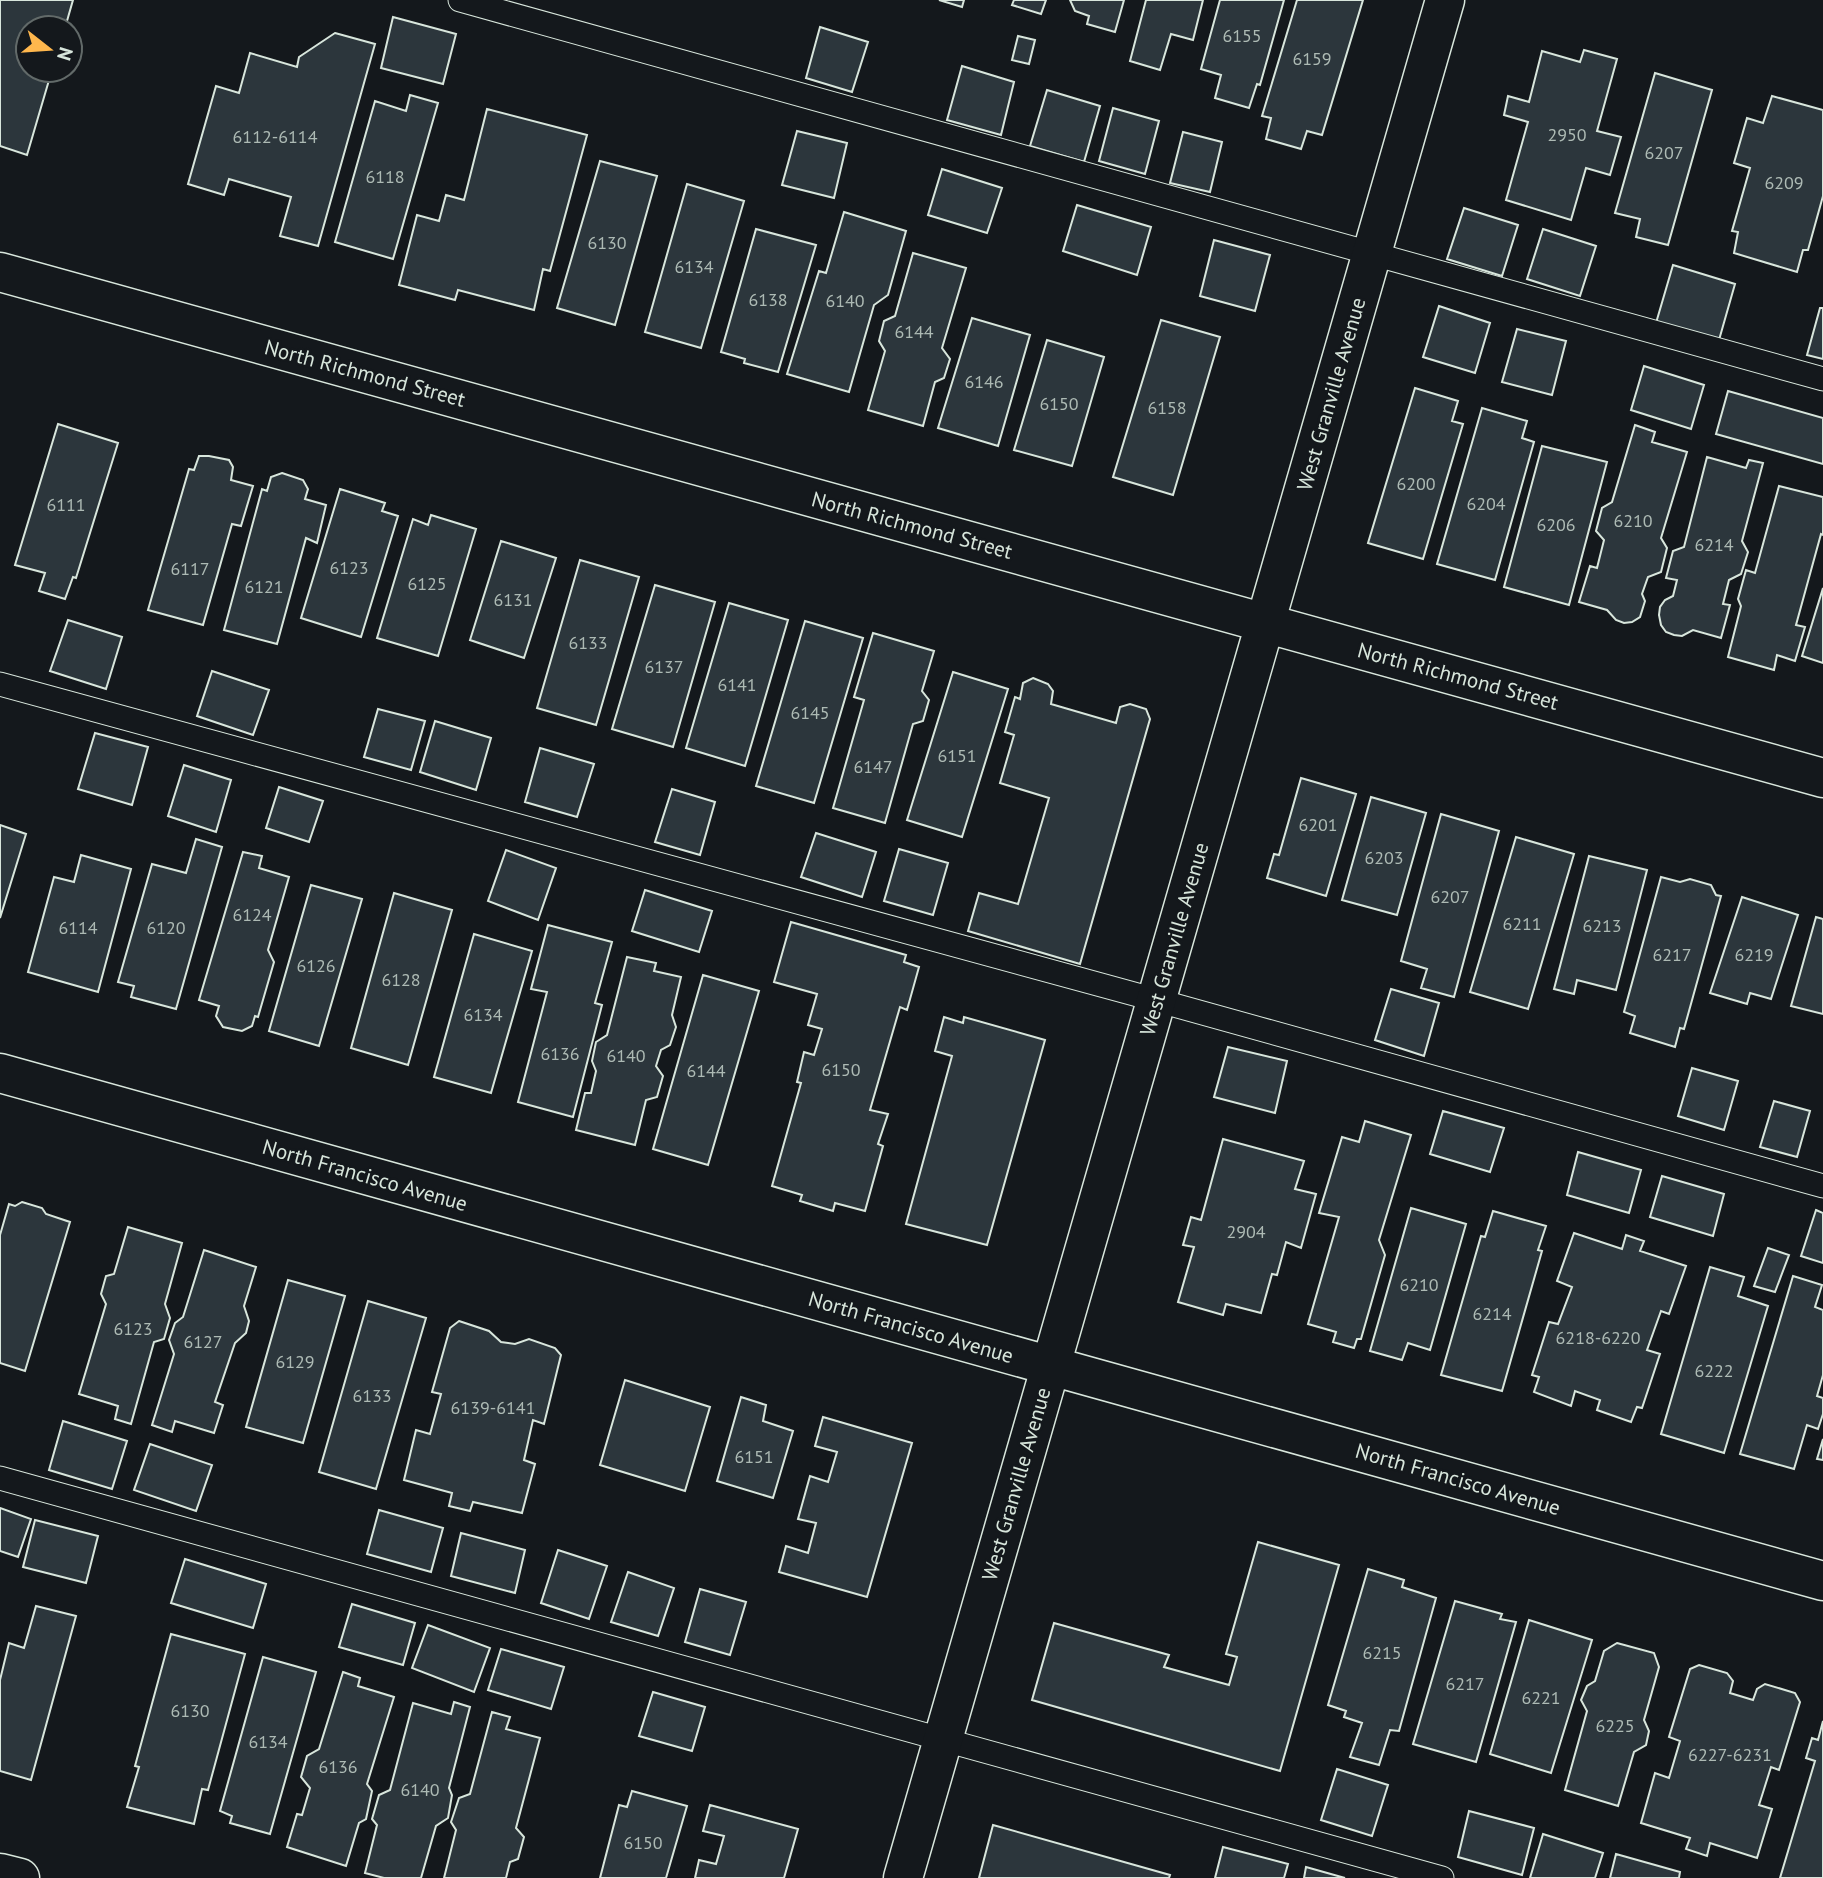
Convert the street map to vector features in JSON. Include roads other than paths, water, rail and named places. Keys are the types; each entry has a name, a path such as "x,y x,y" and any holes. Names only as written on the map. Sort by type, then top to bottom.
{"street":[{"name":"West Granville Avenue","path":"902,1878 1445,0"},
{"name":"North Richmond Street","path":"0,272 1823,778"},
{"name":"North Francisco Avenue","path":"0,1073 1823,1581"},
{"path":"0,1872 20,1878"}],"lane":[{"path":"460,0 1823,379"},
{"path":"0,684 1156,1000 1823,1186"},
{"path":"0,1478 1442,1878"}]}
